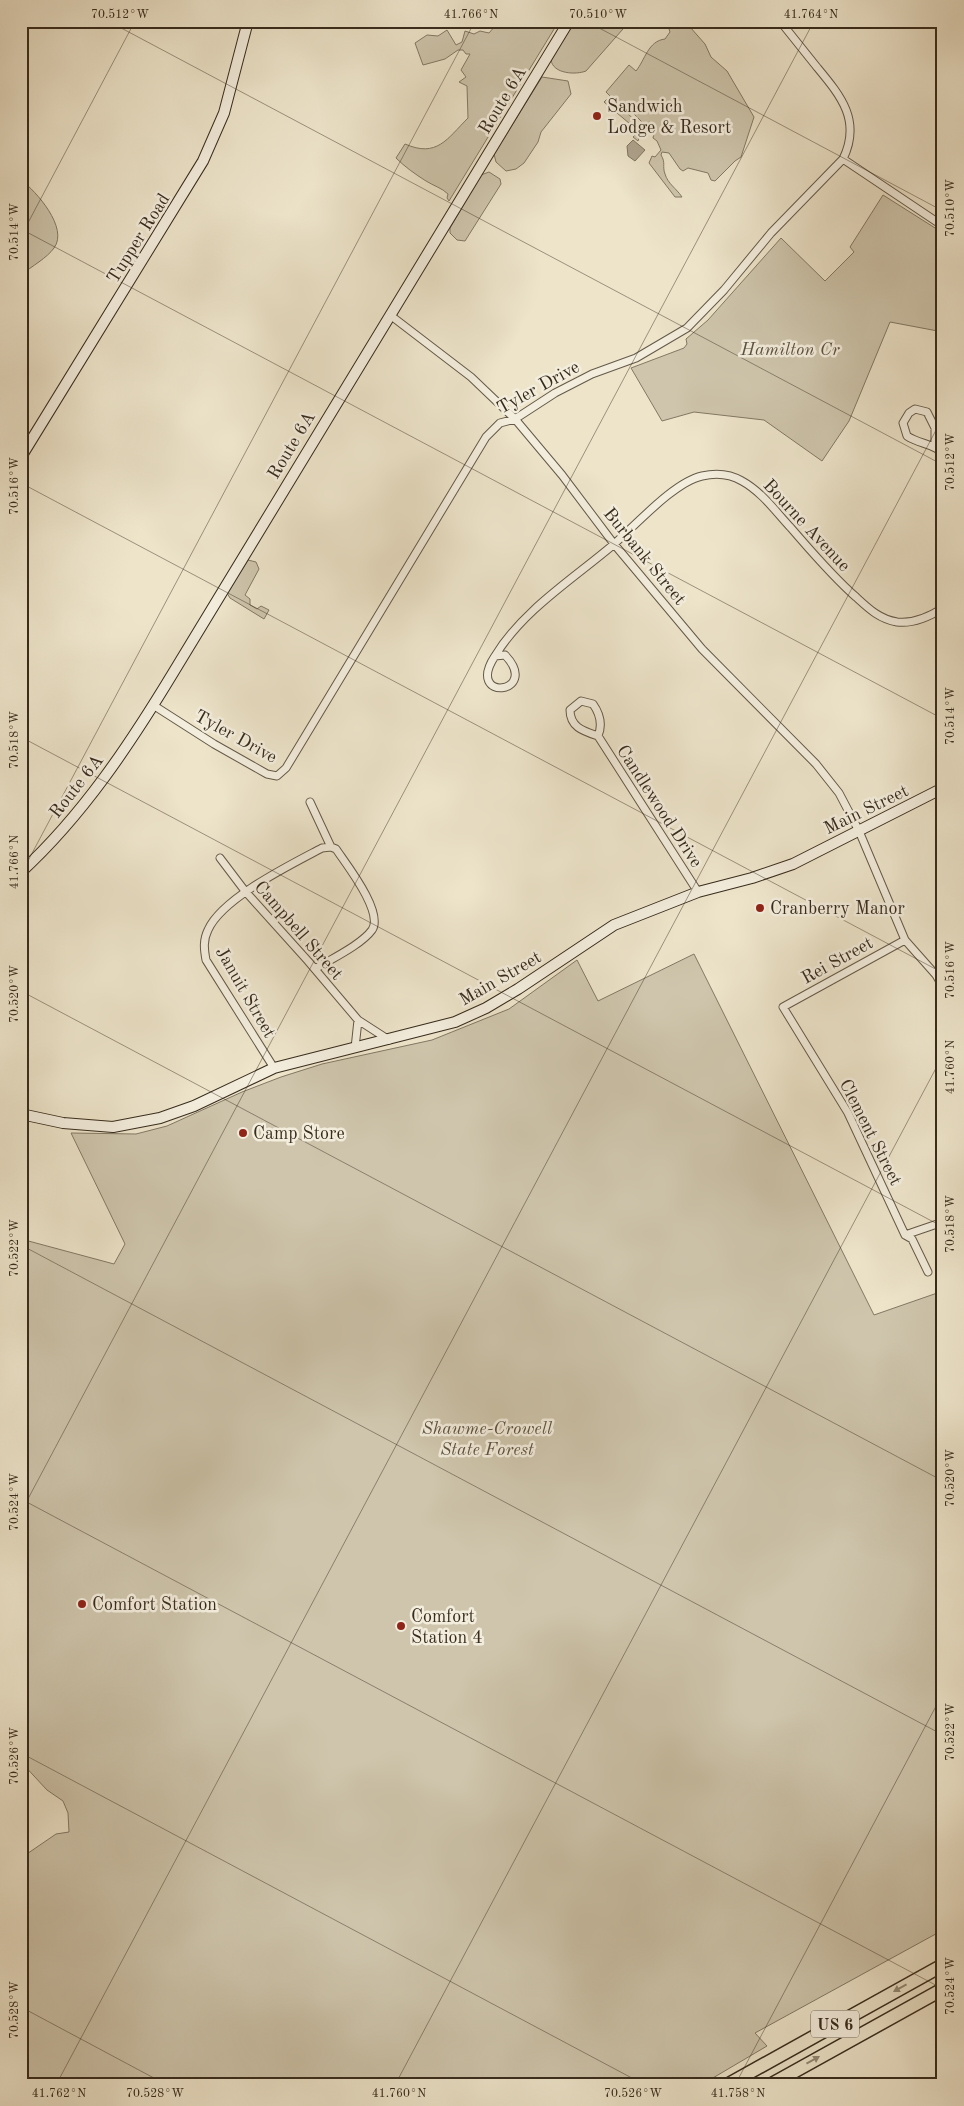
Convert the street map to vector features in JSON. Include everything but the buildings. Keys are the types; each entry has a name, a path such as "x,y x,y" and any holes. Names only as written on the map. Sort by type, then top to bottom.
{"highway":[{"name":"US 6","path":"727,2085 943,1965"},
{"name":"US 6","path":"770,2085 943,1990"}],"main road":[{"name":"Tupper Road","path":"21,457 204,161 224,114 248,21"},
{"name":"Route 6A","path":"21,872 55,838 99,785 153,705 569,21"},
{"name":"Main Street","path":"21,1114 63,1124 113,1127 150,1120 194,1106 274,1068 455,1022 486,1008 614,925 698,892 752,878 793,864 943,788"}],"street":[{"name":"Tyler Drive","path":"153,705 266,774 277,776 286,768 486,437 500,423 515,419 555,393 592,374 636,358 687,328 724,290 771,233 843,159 849,144 850,126 842,98 780,21"},
{"path":"843,159 943,226"},
{"name":"Burbank Street","path":"390,315 471,377 515,419 556,468 614,544 702,649 816,764 839,793 858,831 905,940 939,973 943,987"},
{"path":"935,445 935,428 927,412 915,409 908,413 903,423 907,436 922,443 935,445 943,453"},
{"name":"Bourne Avenue","path":"495,656 505,655 513,664 515,672 513,683 508,688 500,689 492,685 487,677 488,666 506,638 540,606 687,482 701,476 715,474 733,476 750,486 769,503 831,575 876,615 898,622 924,619 943,608"},
{"name":"Candlewood Drive","path":"598,736 600,731 600,714 593,704 581,701 570,710 570,718 576,726 598,736 698,892"},
{"path":"310,802 331,847 336,849 354,876 374,912 375,920 373,929 363,939 315,969"},
{"name":"Januit Street","path":"274,1068 206,960 203,947 208,928 226,907 245,892 322,848 331,847"},
{"name":"Campbell Street","path":"220,858 245,892 315,969 358,1020 389,1040"},
{"name":"Rei Street","path":"783,1006 905,940"},
{"name":"Clement Street","path":"783,1006 848,1113 905,1235 912,1239 928,1272"},
{"path":"355,1048 358,1020"},
{"path":"905,1235 943,1222"}],"green space":[{"path":"510,21 559,21 449,201 446,192 418,176 396,158 405,144 425,149 441,144 468,118 467,86 459,82 466,77 461,70 470,54 466,54 463,50 458,50 445,59 423,65 415,43 427,35 438,36 447,30 456,45 462,42 465,31 474,34 480,31 489,33 496,25"},
{"path":"575,21 630,21 586,71 577,73 560,71 553,65 551,60"},
{"path":"674,21 689,22 690,27 705,44 711,57 727,71 754,117 741,157 715,181 711,180 708,173 688,168 683,171 669,153 662,152 666,177 682,197 675,197 649,163 652,156 655,157 661,150 657,141 653,138 655,129 650,122 644,124 622,102 619,103 637,124 640,134 638,141 633,137 638,132 636,129 604,102 610,96 606,92 629,65 636,71 651,47 659,40 665,39 670,32 668,26"},
{"path":"542,77 568,81 571,94 541,132 538,142 524,163 516,169 506,171 496,162 494,154"},
{"path":"489,172 500,179 501,184 465,241 457,240 450,233 450,228 481,175"},
{"path":"21,180 35,192 49,211 57,230 58,240 54,248 47,255 21,275"},
{"name":"Hamilton Cr","path":"883,195 943,233 943,332 890,322 849,421 822,461 764,420 694,412 662,421 631,368 684,348 687,344 686,339 708,320 781,238 825,281 854,252 850,247"},
{"path":"248,560 256,562 259,569 245,595 250,599 250,605 257,609 261,606 269,610 264,619 230,598 227,593"},
{"name":"Shawme-Crowell State Forest","path":"694,954 874,1315 943,1291 943,1930 755,2033 767,2046 701,2085 21,2085 21,1858 56,1834 69,1832 68,1813 63,1801 47,1790 21,1762 21,1239 114,1264 125,1244 71,1133 136,1134 167,1126 242,1092 281,1077 322,1064 432,1040 509,1009 577,960 598,1001"}],"shaded area":[{"path":"633,140 645,150 635,161 628,156 627,146"}],"place":[{"name":"Sandwich Lodge & Resort","path":"597,116"},
{"name":"Cranberry Manor","path":"760,908"},
{"name":"Camp Store","path":"243,1133"},
{"name":"Comfort Station","path":"82,1604"},
{"name":"Comfort Station 4","path":"401,1626"}]}
